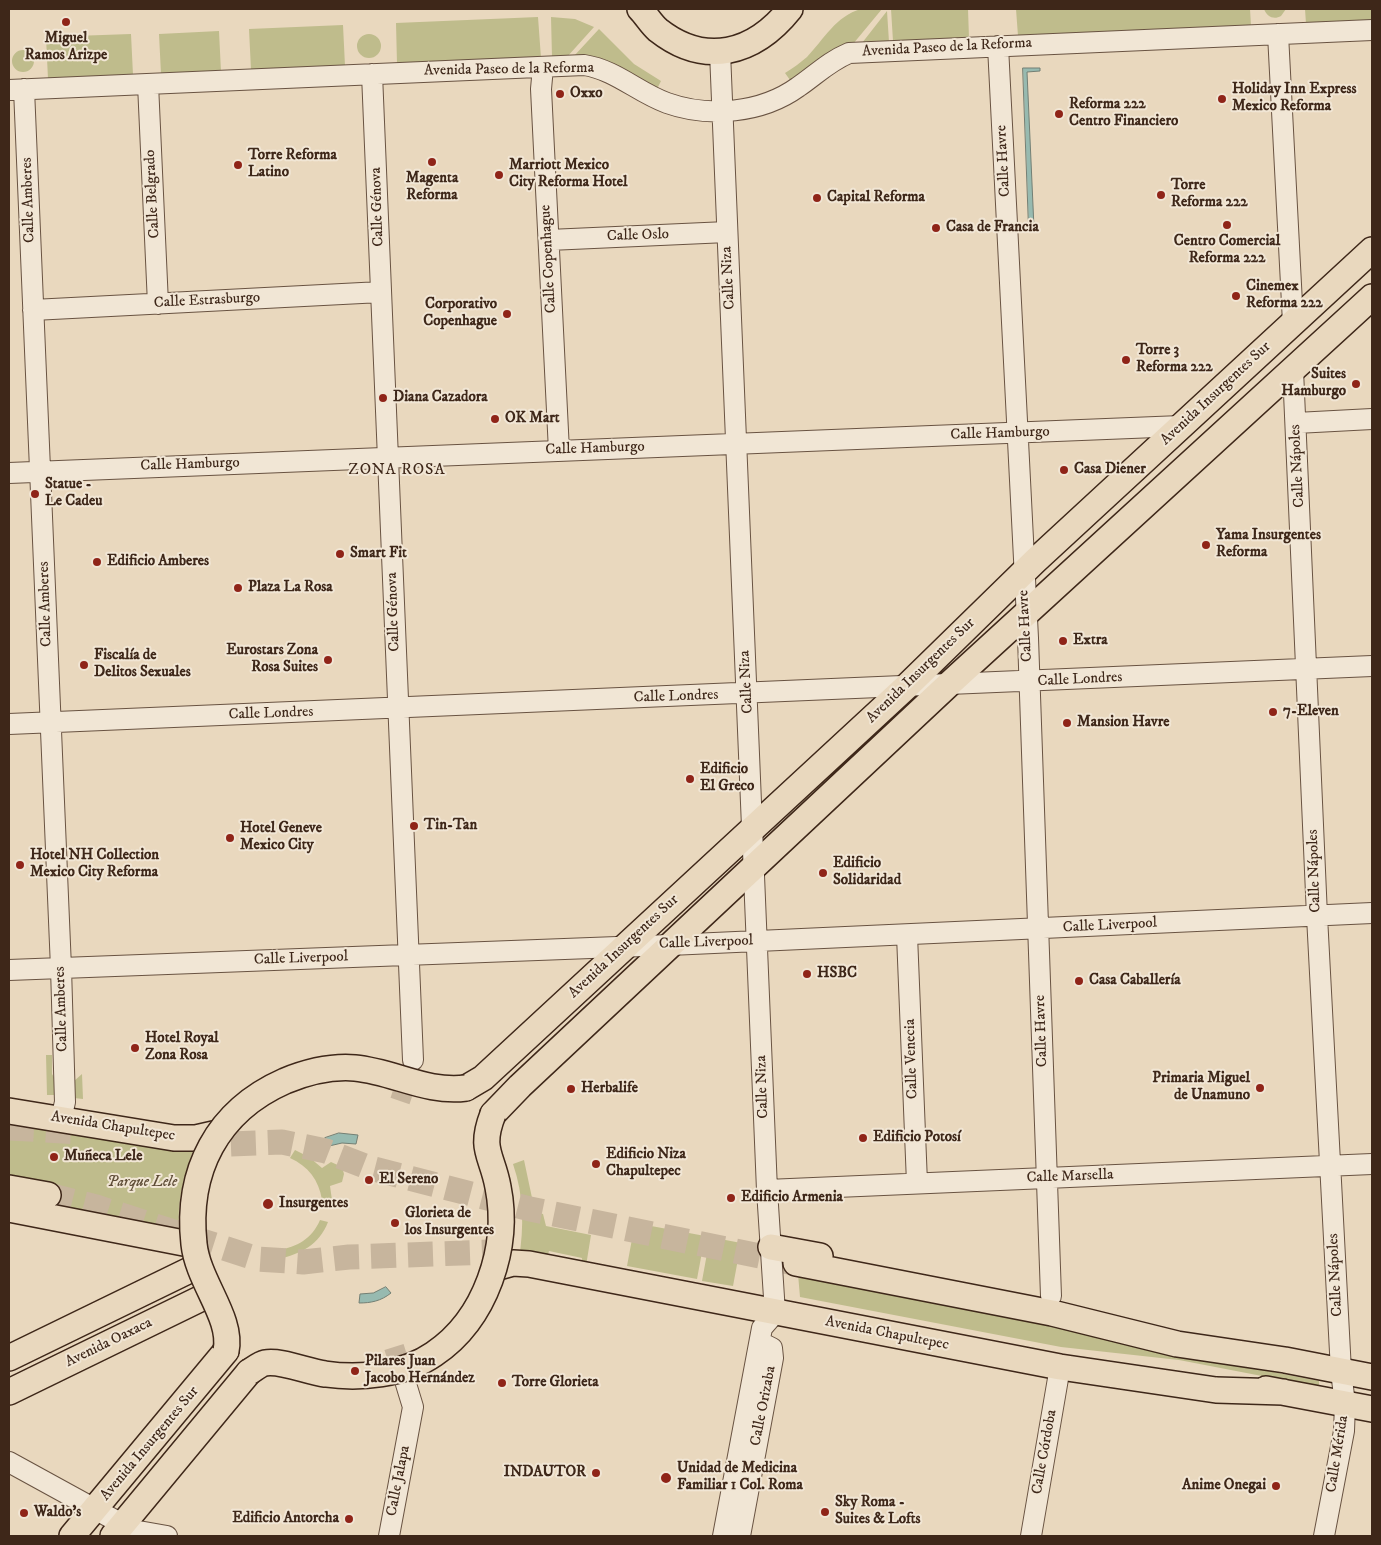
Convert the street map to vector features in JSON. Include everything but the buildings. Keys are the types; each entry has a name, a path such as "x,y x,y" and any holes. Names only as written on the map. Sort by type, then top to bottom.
{"main road":[{"path":"640,9 656,29 678,43 703,50 720,52 754,42 776,27 790,9"},
{"name":"Avenida Insurgentes Sur","path":"207,1135 257,1096 298,1076 324,1069 354,1068 385,1073 433,1089 449,1090 466,1088 483,1078 906,687 1024,572 1372,250"},
{"name":"Avenida Insurgentes Sur","path":"118,1530 248,1372 264,1363 274,1363 325,1374 356,1376 413,1366 434,1354 455,1336 472,1313 495,1268 500,1246 502,1224 498,1185 487,1149 486,1132 493,1114 670,945 948,685 1372,297"},
{"name":"Avenida Chapultepec","path":"9,1111 174,1138 207,1135"},
{"path":"203,1298 188,1257 196,1184 204,1159 207,1135"},
{"path":"9,1188 48,1195"},
{"path":"9,1209 188,1257"},
{"path":"771,1247 1051,1296 1285,1360"},
{"name":"Avenida Oaxaca","path":"9,1358 188,1257"},
{"name":"Avenida Chapultepec","path":"495,1268 513,1263 529,1264 773,1322 1216,1390 1283,1392"},
{"path":"796,1264 1052,1312 1177,1344 1285,1360 1372,1377"},
{"name":"Avenida Insurgentes Sur","path":"72,1536 226,1351 229,1338 226,1326 203,1298"},
{"name":"Avenida Oaxaca","path":"9,1392 203,1298"},
{"name":"Avenida Chapultepec","path":"773,1322 1009,1347 1283,1392 1372,1409"}],"street":[{"name":"Avenida Paseo de la Reforma","path":"16,89 584,65 600,67 664,102 689,110 722,110 756,107 780,99 831,60 849,53 1372,30"},
{"path":"1278,34 1293,323"},
{"name":"Calle Havre","path":"998,46 1029,682 1051,1296"},
{"name":"Calle Niza","path":"720,52 754,827 773,1322"},
{"name":"Calle Copenhague","path":"543,67 541,82 559,451"},
{"name":"Calle Génova","path":"372,74 413,1060"},
{"name":"Calle Belgrado","path":"148,84 158,304"},
{"name":"Calle Amberes","path":"16,89 33,310 61,968 65,1102 61,1119"},
{"name":"Calle Oslo","path":"548,240 728,232"},
{"name":"Calle Estrasburgo","path":"33,310 381,292"},
{"name":"Calle Nápoles","path":"1293,370 1317,916 1341,1371"},
{"path":"1296,423 1372,419"},
{"name":"Calle Hamburgo","path":"9,473 1182,426"},
{"name":"Calle Londres","path":"9,724 1372,666"},
{"name":"Calle Liverpool","path":"9,970 670,945 1372,914"},
{"name":"Calle Venecia","path":"907,935 917,1183"},
{"name":"Calle Marsella","path":"767,1190 1372,1164"},
{"name":"Calle Orizaba","path":"723,1536 773,1322"},
{"name":"Calle Orizaba","path":"740,1536 773,1358 773,1322"},
{"name":"Calle Córdoba","path":"1031,1536 1060,1367"},
{"name":"Calle Mérida","path":"1324,1536 1344,1431 1345,1404 1341,1371"},
{"name":"Calle Jalapa","path":"389,1536 414,1407 406,1384"},
{"path":"9,1462 96,1508 118,1530 133,1530 167,1536"}],"green space":[{"path":"861,9 882,9 853,44 821,58 790,80 785,73 807,57 844,17"},
{"path":"891,9 968,9 969,38 893,41"},
{"path":"1016,9 1250,9 1251,26 1018,36"},
{"path":"1264,9 1286,9 1281,16 1273,18"},
{"path":"1305,9 1372,9 1372,22 1306,24"},
{"path":"887,11 889,42 862,43"},
{"path":"538,17 541,58 397,64 396,23"},
{"path":"551,17 575,19 594,27 567,57 552,57"},
{"path":"343,25 345,66 251,70 249,29"},
{"path":"599,29 634,64 661,81 657,89 618,66 599,58 574,56"},
{"path":"219,31 221,72 161,74 159,34"},
{"path":"131,34 133,75 48,79 46,37"},
{"path":"369,34 374,35 380,41 380,51 374,57 369,58 364,57 358,51 357,46 358,41 364,35"},
{"path":"19,50 27,50 34,57 34,65 27,72 19,72 12,65 12,57"},
{"path":"46,1055 52,1055 52,1074 57,1082 58,1095 47,1095"},
{"path":"82,1074 83,1099 74,1098 74,1081"},
{"name":"Parque Lele","path":"9,1122 193,1151 182,1190 179,1210 179,1231 47,1203 9,1178"},
{"path":"295,1150 309,1157 322,1168 331,1162 342,1167 344,1174 342,1182 330,1186 332,1200 322,1200 321,1193 312,1174 290,1158"},
{"path":"524,1160 535,1212 543,1214 546,1226 591,1235 586,1266 581,1265 582,1258 549,1251 547,1258 519,1259 522,1212 517,1176 513,1164"},
{"path":"320,1220 328,1222 320,1237 302,1251 278,1259 278,1250 291,1247 303,1241 313,1232"},
{"path":"635,1223 705,1236 697,1279 627,1266"},
{"path":"710,1237 741,1243 733,1286 702,1281"},
{"path":"798,1274 1027,1317 1181,1354 1319,1381 1319,1387 1179,1360 1061,1347 800,1297"}],"water":[{"path":"1023,68 1040,68 1040,71 1027,72 1034,228 1029,231"},
{"path":"339,1133 358,1135 356,1144 342,1143 329,1146 325,1138"},
{"path":"386,1287 391,1293 387,1296 368,1303 359,1303 360,1294 373,1293"}],"tunnel":[{"path":"400,1101 411,1068"},
{"path":"9,1128 81,1132"},
{"path":"194,1141 228,1144 282,1142 326,1151 370,1168 530,1209 794,1263"},
{"path":"48,1195 96,1207 258,1259 303,1262 349,1257 491,1252 517,1253"},
{"path":"394,1347 405,1382"}],"place":[{"name":"Miguel Ramos Arizpe","path":"66,22"},
{"name":"Oxxo","path":"560,94"},
{"name":"Holiday Inn Express Mexico Reforma","path":"1222,99"},
{"name":"Reforma 222 Centro Financiero","path":"1059,114"},
{"name":"Magenta Reforma","path":"432,162"},
{"name":"Torre Reforma Latino","path":"238,165"},
{"name":"Marriott Mexico City Reforma Hotel","path":"499,175"},
{"name":"Torre Reforma 222","path":"1161,195"},
{"name":"Capital Reforma","path":"817,198"},
{"name":"Centro Comercial Reforma 222","path":"1227,225"},
{"name":"Casa de Francia","path":"936,228"},
{"name":"Cinemex Reforma 222","path":"1236,296"},
{"name":"Corporativo Copenhague","path":"507,314"},
{"name":"Torre 3 Reforma 222","path":"1126,360"},
{"name":"Suites Hamburgo","path":"1356,384"},
{"name":"Diana Cazadora","path":"383,398"},
{"name":"OK Mart","path":"495,419"},
{"name":"Casa Diener","path":"1064,470"},
{"name":"Statue - Le Cadeu","path":"35,494"},
{"name":"Yama Insurgentes Reforma","path":"1206,545"},
{"name":"Smart Fit","path":"340,554"},
{"name":"Edificio Amberes","path":"97,562"},
{"name":"Plaza La Rosa","path":"238,588"},
{"name":"Extra","path":"1063,641"},
{"name":"Eurostars Zona Rosa Suites","path":"328,660"},
{"name":"Fiscalía de Delitos Sexuales","path":"84,665"},
{"name":"7-Eleven","path":"1273,712"},
{"name":"Mansion Havre","path":"1067,723"},
{"name":"Edificio El Greco","path":"690,779"},
{"name":"Tin-Tan","path":"414,826"},
{"name":"Hotel Geneve Mexico City","path":"230,838"},
{"name":"Hotel NH Collection Mexico City Reforma","path":"20,865"},
{"name":"Edificio Solidaridad","path":"823,873"},
{"name":"HSBC","path":"807,974"},
{"name":"Casa Caballería","path":"1079,981"},
{"name":"Hotel Royal Zona Rosa","path":"135,1048"},
{"name":"Primaria Miguel de Unamuno","path":"1260,1088"},
{"name":"Herbalife","path":"571,1089"},
{"name":"Edificio Potosí","path":"863,1138"},
{"name":"Muñeca Lele","path":"54,1157"},
{"name":"Edificio Niza Chapultepec","path":"596,1164"},
{"name":"El Sereno","path":"369,1180"},
{"name":"Edificio Armenia","path":"731,1198"},
{"name":"Insurgentes","path":"268,1204"},
{"name":"Glorieta de los Insurgentes","path":"395,1223"},
{"name":"Pilares Juan Jacobo Hernández","path":"355,1371"},
{"name":"Torre Glorieta","path":"502,1383"},
{"name":"INDAUTOR","path":"596,1473"},
{"name":"Unidad de Medicina Familiar 1 Col. Roma","path":"666,1478"},
{"name":"Anime Onegai","path":"1276,1486"},
{"name":"Sky Roma - Suites & Lofts","path":"825,1512"},
{"name":"Waldo's","path":"24,1513"},
{"name":"Edificio Antorcha","path":"349,1519"}],"district":[{"name":"ZONA ROSA","path":"397,471"}]}
